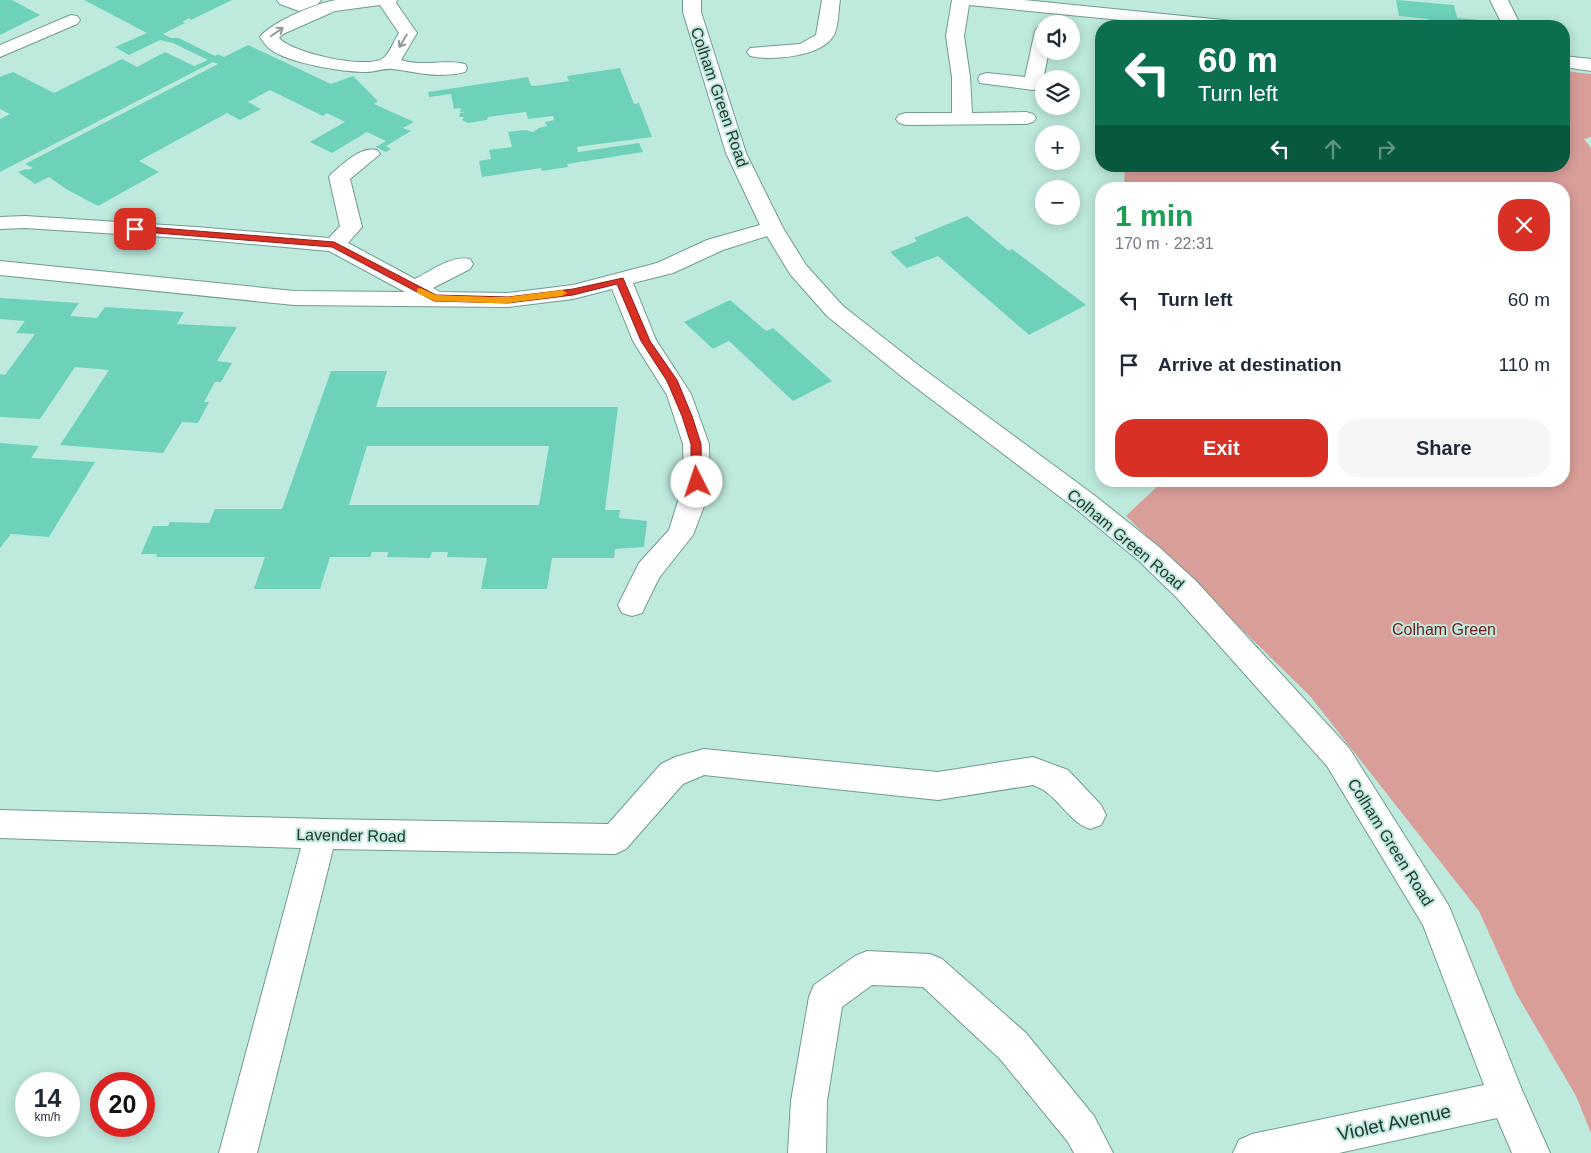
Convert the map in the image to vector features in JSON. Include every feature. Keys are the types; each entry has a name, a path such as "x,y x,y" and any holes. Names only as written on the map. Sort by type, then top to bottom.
{"street":[{"path":"286,0 299,6 312,0"},
{"path":"381,0 331,6 277,30 269,37 277,46 322,61 360,66 378,66 390,62 408,33 387,3 388,0"},
{"name":"Colham Green Road","path":"692,0 692,12 736,153 772,228 798,269 835,311 914,374 1085,502 1149,554 1192,596 1338,757 1437,917 1507,1098 1531,1153"},
{"path":"756,52 787,51 808,46 822,39 826,29 831,0"},
{"path":"961,0 955,36 961,77 962,118"},
{"path":"971,0 1042,15"},
{"path":"1499,0 1509,20"},
{"path":"1080,18 1121,20"},
{"path":"0,52 71,20"},
{"path":"987,79 1033,84 1038,60"},
{"path":"390,62 402,67 433,70 458,68"},
{"path":"1570,63 1591,65"},
{"path":"906,119 1026,118"},
{"path":"334,245 351,227 339,177 370,154"},
{"path":"0,223 25,222 196,232 334,245 434,298"},
{"path":"0,268 294,298 508,300 573,292 665,268 715,245 772,228"},
{"path":"414,288 462,264"},
{"path":"620,280 646,341 679,394 696,444 697,482 690,509 680,535 650,571 632,605"},
{"name":"Lavender Road","path":"0,824 321,834 615,839 672,774 686,767 704,762 938,786 1032,771 1057,780 1090,815"},
{"path":"238,1153 321,834"},
{"path":"807,1153 809,1101 826,997 867,968 930,971 1013,1046 1080,1129 1094,1153"},
{"name":"Violet Avenue","path":"1252,1153 1507,1098"}],"green space":[{"name":"Colham Green","path":"1570,72 1591,74 1591,137 1584,139 1591,148 1591,1133 1576,1096 1516,993 1479,911 1310,696 1126,516 1157,487 1570,487 1570,182 1124,182 1125,172 1570,172"}],"building":[{"path":"0,0 12,0 40,15 0,35"},
{"path":"84,0 232,0 191,20 189,18 182,22 185,23 163,34 171,38 179,38 215,56 218,54 224,57 248,45 331,84 353,76 378,101 374,104 414,122 403,128 411,131 386,146 391,149 386,152 376,147 386,141 367,132 332,153 310,142 345,122 327,113 323,116 270,90 248,102 261,109 240,120 227,113 139,161 159,172 98,206 66,189 49,177 35,184 18,172 33,168 25,164 218,64 213,62 0,172 0,119 10,114 0,109 0,77 13,72 54,93 122,59 137,67 165,52 194,66 208,60 173,43 160,40 129,55 115,47 147,33"},
{"path":"1396,0 1454,5 1457,18 1480,20 1429,20 1399,16"},
{"path":"620,68 634,104 639,103 652,137 577,147 578,152 639,143 643,152 567,164 568,167 542,171 541,168 482,177 479,161 491,159 489,150 512,147 508,132 525,130 533,132 547,126 545,122 554,120 553,116 528,119 526,112 488,117 487,120 468,123 462,120 464,117 459,117 460,113 466,112 460,112 461,108 454,109 451,94 429,97 428,92 528,77 531,86 542,85 569,81 567,76"},
{"path":"967,216 1009,251 1012,249 1086,305 1029,335 938,256 907,268 890,252 917,241 914,238"},
{"path":"0,298 79,303 70,316 97,318 105,307 184,312 177,324 237,327 217,361 232,363 221,382 215,382 204,402 209,402 198,423 182,422 163,453 60,445 109,370 75,367 40,419 0,417 0,374 5,375 35,334 16,333 25,321 0,319"},
{"path":"730,300 766,331 773,328 832,381 793,401 729,341 713,349 684,322"},
{"path":"331,371 387,371 376,407 618,407 605,510 620,510 619,518 647,521 644,547 615,549 614,558 552,558 547,589 481,589 487,558 447,557 448,552 432,552 430,558 387,557 388,552 372,552 370,557 330,557 320,589 254,589 265,557 156,557 157,554 141,554 153,526 168,526 170,522 209,523 215,509 282,509","holes":["367,446 549,446 539,505 349,505"]},
{"path":"0,443 39,446 31,458 95,462 49,537 11,534 0,548"}],"slow traffic":[{"path":"420,291 434,298 490,300 508,300 562,293"}],"route":[{"path":"135,229 196,232 334,245 434,298 508,300 573,292 620,280 646,341 679,394 696,444 697,482"}]}
